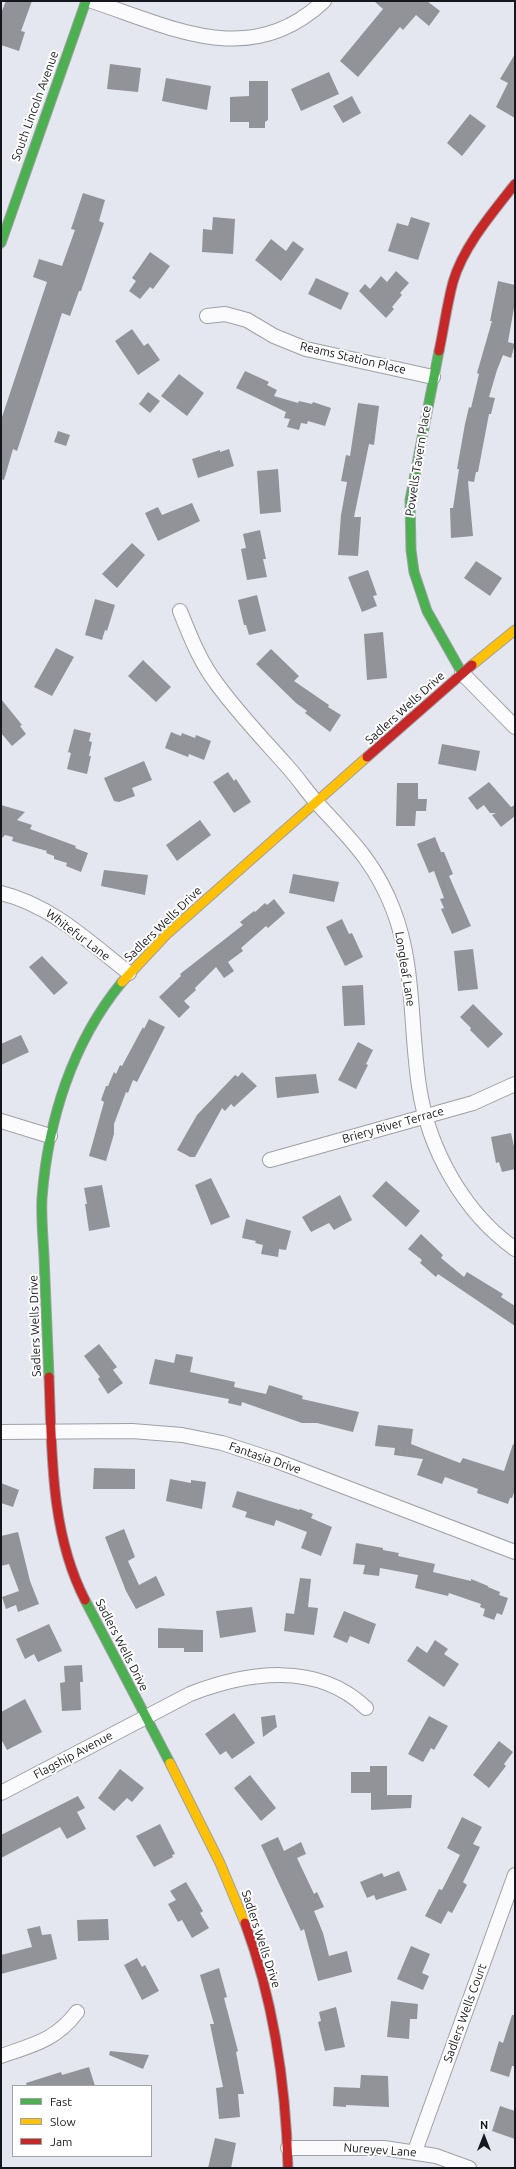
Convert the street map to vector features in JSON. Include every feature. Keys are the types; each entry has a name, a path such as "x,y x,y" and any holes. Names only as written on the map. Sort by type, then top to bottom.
{"street":[{"name":"South Lincoln Avenue","path":"1,243 86,1"},
{"path":"92,1 186,32 228,39 256,37 282,30 311,13 324,1"},
{"name":"Powells Tavern Place","path":"515,184 474,236 462,258 453,281 410,500 408,529 411,558 419,592 430,618 462,673 515,727"},
{"name":"Reams Station Place","path":"206,316 225,314 247,320 280,338 306,349 433,377"},
{"name":"Longleaf Lane","path":"180,611 191,639 216,683 317,803 351,837 365,856 393,908 407,966 419,1086 425,1115 438,1151 450,1175 468,1202 487,1225 515,1249"},
{"name":"Sadlers Wells Drive","path":"288,2168 285,2097 278,2049 264,1985 250,1936 216,1852 80,1590 67,1555 57,1519 51,1432 42,1200 45,1164 50,1136 69,1073 85,1038 111,996 129,973 166,935 317,803 462,673 515,630"},
{"name":"Whitefur Lane","path":"1,892 41,908 58,917 129,973"},
{"name":"Briery River Terrace","path":"270,1160 485,1098 515,1084"},
{"path":"1,1122 50,1136"},
{"name":"Fantasia Drive","path":"1,1432 132,1431 182,1435 222,1443 277,1461 515,1552"},
{"name":"Flagship Avenue","path":"1,1793 190,1694 214,1684 271,1675 300,1676 320,1680 338,1686 354,1696 366,1708"},
{"name":"Sadlers Wells Court","path":"415,2151 515,1875"},
{"path":"1,2056 42,2042 57,2034 77,2012"},
{"name":"Nureyev Lane","path":"288,2148 361,2147 415,2151 436,2156 469,2168"}],"building":[{"path":"6,1 32,1 21,31 25,32 19,51 1,45 1,13"},
{"path":"374,1 427,1 440,11 429,26 416,15 403,30 400,27 358,77 340,61 383,9"},
{"path":"515,54 515,118 496,107 508,83 500,79"},
{"path":"110,64 141,68 138,92 107,89"},
{"path":"329,72 339,94 301,111 291,89"},
{"path":"166,78 211,86 207,110 162,101"},
{"path":"249,81 268,81 268,120 265,122 265,128 249,128 249,122 230,122 230,97 249,96"},
{"path":"352,96 361,113 343,123 333,106"},
{"path":"470,114 486,126 462,156 447,143"},
{"path":"83,193 105,200 99,221 104,223 81,291 79,291 70,316 62,313 17,451 13,449 4,480 1,479 1,420 47,282 33,277 39,259 62,266 75,230 71,229"},
{"path":"213,217 235,219 233,254 202,252 203,229 212,230"},
{"path":"411,217 430,223 418,260 388,251 397,223 408,226"},
{"path":"271,239 286,251 293,241 304,249 281,281 255,260"},
{"path":"150,252 170,266 153,289 150,287 140,299 129,291 136,281 132,278"},
{"path":"396,271 409,283 400,293 402,295 392,307 394,309 386,318 359,291 365,284 370,289 381,276 387,282"},
{"path":"316,278 349,293 341,310 308,294"},
{"path":"498,281 515,285 515,302 508,342 515,344 511,358 503,355 497,370 489,397 495,398 491,414 489,414 478,472 476,472 474,482 468,481 473,536 451,538 450,508 453,508 459,469 457,469 465,424 469,407 471,408 479,374 477,373 492,321 490,321"},
{"path":"132,329 144,346 148,343 160,360 138,375 115,341"},
{"path":"245,371 269,382 267,385 277,390 274,396 298,403 299,401 312,404 313,402 331,408 325,426 308,421 307,424 301,423 299,430 287,427 290,419 284,418 286,412 236,388"},
{"path":"179,374 204,393 187,416 161,396"},
{"path":"148,392 160,401 150,413 139,404"},
{"path":"358,403 379,406 374,445 369,444 354,517 361,517 358,556 338,555 341,515 347,482 341,481 346,455 350,456"},
{"path":"58,431 70,435 66,446 54,442"},
{"path":"229,449 234,466 198,478 192,459 220,450 220,452"},
{"path":"278,469 281,512 260,514 257,471"},
{"path":"192,503 200,521 158,541 145,513 158,507 162,515"},
{"path":"260,530 266,559 263,559 267,577 247,580 241,549 246,548 243,534"},
{"path":"132,543 145,555 117,588 102,574"},
{"path":"476,561 502,578 490,596 464,578"},
{"path":"368,570 377,595 373,596 377,606 362,612 348,577"},
{"path":"257,595 266,631 249,635 246,625 244,625 238,600"},
{"path":"95,599 115,605 107,631 105,630 102,640 85,635"},
{"path":"383,632 387,678 367,680 364,634"},
{"path":"56,648 74,657 52,696 34,687"},
{"path":"271,649 299,676 294,681 341,715 330,732 305,713 307,711 296,703 256,664"},
{"path":"143,660 171,687 156,702 128,676"},
{"path":"1,699 22,725 20,726 26,734 12,746 1,733"},
{"path":"74,729 91,733 89,741 92,742 89,756 91,756 87,774 67,769 71,753 68,752"},
{"path":"171,732 181,736 182,733 195,738 196,735 211,741 204,760 189,754 188,757 165,748"},
{"path":"442,744 480,751 476,771 438,764"},
{"path":"144,761 152,780 132,788 135,796 119,802 114,801 104,778"},
{"path":"228,772 234,781 236,779 251,802 234,813 213,782"},
{"path":"489,782 511,807 515,805 515,816 501,827 492,815 496,813 490,813 484,805 477,810 468,798"},
{"path":"397,783 418,783 418,799 427,799 426,811 416,811 415,826 396,826"},
{"path":"1,805 25,812 17,820 32,825 30,829 76,846 75,848 88,853 81,872 66,866 67,863 54,859 54,856 46,853 47,851 12,841 13,837 5,835 1,839"},
{"path":"200,820 211,835 177,861 166,845"},
{"path":"435,837 441,852 444,852 453,874 449,876 471,926 452,934 441,909 444,908 440,899 444,898 434,871 429,873 417,844"},
{"path":"104,870 148,875 145,895 101,886"},
{"path":"293,874 339,882 334,902 289,893"},
{"path":"274,899 285,913 268,928 266,926 241,948 243,951 228,962 234,971 224,978 216,967 184,1001 190,1007 179,1018 159,997 181,976 180,974 243,925 240,922 265,903 267,905"},
{"path":"342,919 349,934 352,933 363,957 345,966 326,927"},
{"path":"473,949 478,989 458,991 454,951"},
{"path":"42,956 68,983 54,995 29,967"},
{"path":"363,985 365,1025 344,1026 342,986"},
{"path":"473,1004 503,1034 488,1048 470,1030 471,1028 460,1017"},
{"path":"149,1019 165,1027 137,1082 133,1080 128,1093 126,1092 114,1124 114,1134 106,1161 89,1156 104,1102 101,1100 106,1086 108,1086 114,1072 116,1074 120,1065 122,1066 143,1027 144,1029"},
{"path":"21,1035 29,1052 1,1065 1,1044"},
{"path":"358,1042 373,1050 366,1064 368,1065 356,1089 338,1080"},
{"path":"242,1072 257,1086 234,1107 231,1104 225,1111 222,1108 195,1157 190,1157 177,1150 197,1115 235,1075 238,1077"},
{"path":"316,1074 319,1093 277,1098 275,1077"},
{"path":"511,1133 515,1151 515,1169 502,1172 499,1162 496,1163 491,1137"},
{"path":"211,1178 230,1217 211,1225 195,1185"},
{"path":"386,1181 420,1211 406,1227 372,1196"},
{"path":"102,1185 110,1227 89,1231 84,1188"},
{"path":"340,1195 352,1220 334,1230 329,1223 311,1232 302,1217"},
{"path":"246,1219 291,1231 286,1250 279,1249 278,1257 261,1254 263,1245 255,1243 256,1241 242,1238"},
{"path":"421,1234 443,1255 441,1258 464,1277 467,1272 503,1294 501,1297 515,1306 515,1326 438,1274 436,1277 420,1263 422,1260 408,1249"},
{"path":"99,1344 117,1367 113,1370 123,1383 108,1394 98,1379 100,1377 84,1356"},
{"path":"176,1354 193,1357 190,1372 235,1382 234,1387 266,1394 269,1385 303,1396 302,1399 359,1412 353,1432 317,1423 302,1423 242,1402 241,1406 228,1403 229,1399 149,1384 155,1359 174,1363"},
{"path":"378,1425 413,1429 411,1444 460,1463 463,1458 504,1471 513,1444 515,1445 515,1490 512,1498 510,1498 508,1504 477,1493 478,1489 445,1477 442,1484 417,1475 423,1459 394,1455 395,1448 375,1446"},
{"path":"94,1468 135,1469 135,1489 93,1489"},
{"path":"170,1479 191,1483 191,1480 206,1482 202,1509 166,1501"},
{"path":"1,1483 19,1490 13,1507 1,1503"},
{"path":"237,1491 299,1510 300,1509 313,1514 311,1518 332,1527 321,1556 301,1548 307,1532 276,1520 274,1526 245,1517 247,1512 232,1507"},
{"path":"124,1529 135,1557 128,1561 139,1585 156,1576 165,1595 136,1609 126,1591 105,1537"},
{"path":"18,1532 30,1581 39,1604 18,1612 16,1605 6,1609 2,1597 19,1591 9,1564 1,1566 1,1536"},
{"path":"356,1543 383,1548 383,1550 399,1553 398,1556 435,1564 433,1572 471,1581 471,1579 488,1586 500,1592 499,1595 508,1598 502,1615 497,1613 494,1620 483,1616 485,1609 480,1607 481,1604 449,1593 448,1596 415,1588 418,1575 380,1568 379,1576 363,1574 365,1565 353,1564"},
{"path":"300,1578 311,1579 308,1607 318,1608 314,1635 284,1631 286,1613 294,1614"},
{"path":"252,1607 256,1632 220,1638 216,1611"},
{"path":"344,1611 376,1624 369,1644 350,1636 347,1643 333,1637"},
{"path":"49,1624 62,1651 38,1662 34,1654 25,1659 16,1639"},
{"path":"158,1628 203,1630 203,1652 184,1652 184,1648 158,1648"},
{"path":"435,1640 448,1649 444,1654 459,1664 444,1687 407,1661 417,1646 427,1653"},
{"path":"82,1665 83,1682 80,1682 81,1710 62,1711 60,1683 65,1682 64,1666"},
{"path":"25,1699 42,1732 7,1750 1,1739 1,1712"},
{"path":"234,1713 255,1743 232,1759 226,1751 220,1755 205,1734"},
{"path":"275,1715 277,1727 263,1737 261,1717"},
{"path":"429,1716 448,1726 434,1750 431,1748 423,1762 408,1754"},
{"path":"499,1741 513,1752 504,1764 506,1766 489,1788 473,1775"},
{"path":"370,1766 387,1766 387,1795 412,1795 411,1808 371,1810 371,1793 351,1793 351,1772 370,1772"},
{"path":"120,1769 144,1788 132,1802 127,1798 114,1811 98,1798"},
{"path":"250,1775 276,1808 261,1821 234,1788"},
{"path":"78,1796 85,1808 77,1812 86,1829 67,1839 60,1827 1,1858 1,1835"},
{"path":"462,1817 482,1827 473,1844 480,1847 463,1882 467,1885 452,1913 448,1911 441,1924 425,1916 439,1889 442,1890 460,1855 447,1848"},
{"path":"160,1824 175,1854 172,1855 173,1857 154,1867 136,1836"},
{"path":"278,1837 284,1851 301,1842 306,1854 297,1858 314,1894 317,1892 324,1907 314,1911 323,1933 329,1956 347,1951 352,1972 318,1981 304,1929 301,1931 261,1845"},
{"path":"399,1871 407,1890 376,1900 374,1895 367,1898 360,1882 382,1873 384,1877"},
{"path":"186,1882 203,1911 200,1913 209,1928 192,1938 182,1920 178,1922 168,1904 176,1900 170,1891"},
{"path":"108,1919 109,1940 78,1941 77,1920"},
{"path":"40,1926 42,1935 51,1934 57,1959 1,1974 1,1955 32,1947 27,1929"},
{"path":"411,1946 430,1954 422,1973 429,1976 423,1990 397,1979"},
{"path":"137,1958 142,1967 145,1965 159,1991 142,2000 124,1965"},
{"path":"219,1968 227,1997 224,1998 238,2051 236,2052 244,2094 238,2094 240,2117 219,2119 216,2088 223,2087 210,2024 214,2024 200,1975"},
{"path":"391,2001 418,2004 417,2019 410,2019 409,2039 387,2037"},
{"path":"336,2007 345,2047 325,2051 318,2022 321,2021 319,2012"},
{"path":"512,2015 515,2015 515,2066 512,2066 509,2077 490,2071 499,2041 503,2043"},
{"path":"110,2051 149,2055 143,2069 109,2055"},
{"path":"89,2067 95,2085 27,2085 26,2083 61,2072 62,2075"},
{"path":"361,2075 388,2076 389,2107 346,2105 346,2107 333,2106 334,2087 360,2088"},
{"path":"500,2106 515,2111 515,2139 492,2131"},
{"path":"215,2138 236,2143 231,2168 208,2168"}],"traffic: fast":[{"path":"1,243 86,1"},
{"path":"439,351 410,500 411,550 414,572 427,611 462,673"},
{"path":"49,1377 42,1198 50,1140 57,1111 76,1057 104,1006 122,982"},
{"path":"85,1600 170,1763"}],"traffic: slow":[{"path":"472,665 515,630"},
{"path":"122,982 166,935 367,757"},
{"path":"170,1763 220,1863 245,1923"}],"traffic: jam":[{"path":"439,351 451,290 458,269 471,243 497,206 515,184"},
{"path":"367,757 472,665"},
{"path":"49,1377 52,1463 59,1519 65,1547 85,1600"},
{"path":"245,1923 264,1983 277,2044 285,2105 288,2168"}]}
